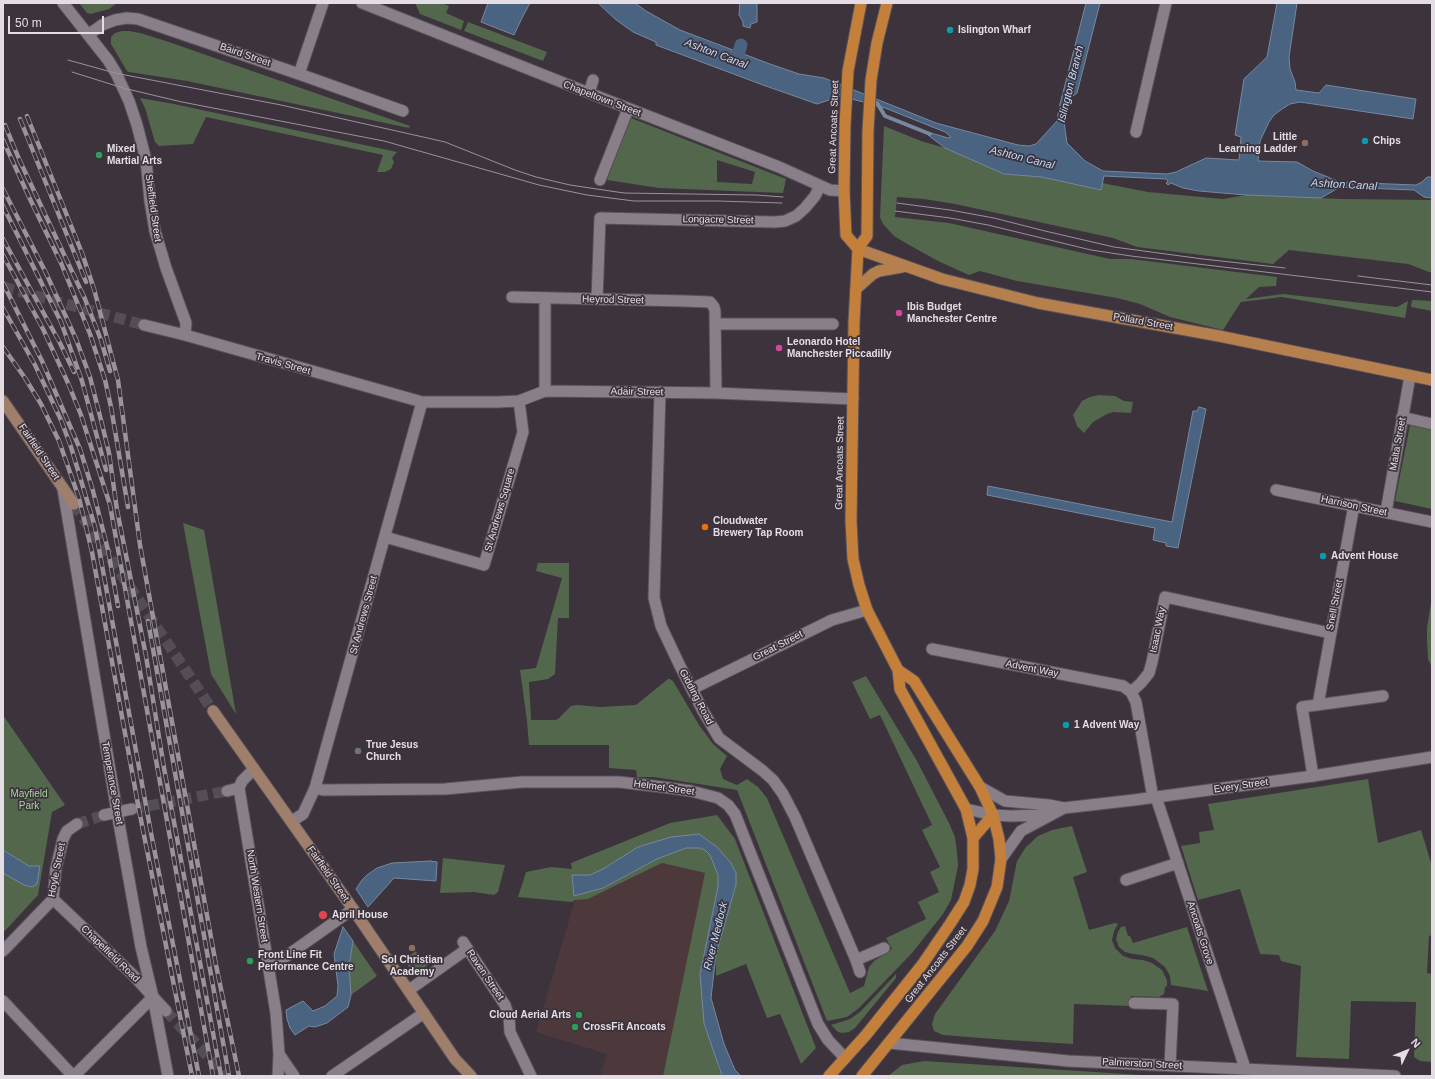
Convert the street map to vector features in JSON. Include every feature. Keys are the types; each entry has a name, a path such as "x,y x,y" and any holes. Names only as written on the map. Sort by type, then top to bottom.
{"highway":[{"name":"Great Ancoats Street","path":"858,249 846,235 844,191 848,71 861,3"},
{"name":"Great Ancoats Street","path":"830,1076 866,1035 922,965 964,902 970,885 973,869 973,838 966,809 900,690 898,670 867,610 853,559 851,521 858,249 867,236 868,131 871,80 877,43 887,3"},
{"name":"Great Ancoats Street","path":"862,1076 967,946 983,921 997,887 1001,859 999,838 993,815 980,788 914,681 898,670"},
{"path":"973,838 993,815"}],"main road":[{"name":"Pollard Street","path":"858,249 942,279 1038,303 1206,334 1432,380"},
{"path":"856,289 873,274 879,271 904,266"},
{"name":"Fairfield Street","path":"3,400 74,504"},
{"name":"Fairfield Street","path":"213,711 353,909 455,1059 471,1076"},
{"name":"Fairfield Street","path":"455,1059 460,1076"}],"street":[{"name":"Sheffield Street","path":"64,3 99,48 116,73 134,114 146,160 150,202 155,231 162,256 186,323 185,336"},
{"path":"299,74 323,3"},
{"name":"Chapeltown Street","path":"362,3 628,109 779,167 830,190 844,191"},
{"path":"858,15 867,3"},
{"path":"1136,132 1166,3"},
{"name":"Baird Street","path":"88,35 93,30 111,21 120,19 138,19 403,111"},
{"path":"589,93 593,80"},
{"path":"600,180 628,109"},
{"name":"Longacre Street","path":"597,300 600,218 785,221 796,216 805,208 815,196 820,186"},
{"name":"Heyrod Street","path":"512,297 597,300 706,301 713,304 716,324"},
{"path":"544,391 545,298"},
{"path":"716,393 716,324 834,324"},
{"name":"Travis Street","path":"144,325 422,402"},
{"name":"Malta Street","path":"1386,512 1410,376"},
{"name":"Adair Street","path":"422,402 520,401 544,391 716,393 853,399"},
{"name":"Gidding Road","path":"660,392 654,598 661,626 703,711 719,738 763,771 773,780 784,794 795,816 860,972"},
{"name":"St Andrews Square","path":"385,537 484,565 523,432 520,401"},
{"name":"St Andrews Street","path":"292,822 303,814 315,788 422,402"},
{"path":"1402,417 1432,424"},
{"name":"Temperance Street","path":"64,489 117,812 141,947 154,996 168,1076"},
{"name":"Harrison Street","path":"1276,490 1432,522"},
{"name":"Snell Street","path":"1318,705 1354,505"},
{"name":"Isaac Way","path":"1131,692 1149,673 1165,597 1330,633"},
{"name":"Great Street","path":"692,689 832,620 867,610"},
{"name":"Advent Way","path":"932,649 1123,686 1131,692"},
{"path":"1131,692 1136,702 1154,798"},
{"path":"1313,776 1302,707 1383,696"},
{"name":"Every Street","path":"1051,814 1064,808 1154,798 1313,776 1432,757"},
{"path":"227,791 239,788 242,781 254,769"},
{"name":"Helmet Street","path":"315,788 323,790 445,789 522,782 619,782 691,791 718,798 728,805 735,814 818,1024 828,1040 845,1058"},
{"name":"North Western Street","path":"239,788 276,1013 279,1054 278,1076"},
{"path":"980,788 1005,801 1049,805 1064,808"},
{"name":"Ancoats Grove","path":"1154,798 1178,863 1245,1068"},
{"path":"993,815 1005,801"},
{"path":"104,815 132,809"},
{"path":"966,809 993,815 1018,817 1051,814"},
{"path":"1001,859 1021,831 1051,814"},
{"name":"Hoyle Street","path":"3,951 53,900 56,868 62,839 67,831 77,824"},
{"path":"1126,880 1178,863"},
{"name":"Chapelfield Road","path":"53,900 133,975 166,1010"},
{"path":"268,964 278,962 353,909"},
{"name":"Raven Street","path":"409,990 465,946 506,1005 510,1032 531,1076"},
{"path":"856,960 884,948"},
{"path":"3,1001 74,1076 154,996"},
{"path":"1134,1003 1173,1004 1170,1065"},
{"path":"332,1076 424,1013"},
{"name":"Palmerston Street","path":"889,1043 1068,1060 1170,1065 1211,1072 1245,1068 1395,1076"},
{"path":"279,1054 294,1076"}],"shaded area":[{"path":"662,863 706,873 663,1076 600,1076 607,1054 536,1032 575,900 588,899"}],"green space":[{"path":"79,3 117,3 109,9 91,14 87,13"},
{"path":"415,3 442,3 449,6 446,13 464,21 461,30 420,14"},
{"path":"468,22 547,52 543,61 464,31"},
{"path":"122,31 140,33 166,41 410,126 409,128 187,81 129,72 111,44 111,37 115,33"},
{"path":"140,98 397,152 392,158 394,162 391,169 385,172 377,172 383,155 206,117 193,144 159,146 155,142 145,108"},
{"path":"631,118 786,179 783,193 659,188 607,180","holes":["717,160 755,172 752,184 717,182"]},
{"path":"884,126 921,141 945,148 1004,174 1042,177 1101,190 1102,183 1148,192 1223,199 1246,195 1342,199 1431,200 1432,273 1408,264 1289,250 1273,264 1137,247 1113,238 955,204 924,199 897,197 895,217 949,223 1110,259 1131,259 1277,277 1276,286 1259,287 1246,299 1283,294 1397,307 1408,301 1405,318 1282,297 1241,302 1223,330 1170,317 1140,304 1117,298 1017,281 980,271 969,275 940,262 909,245 894,236 883,224 880,217"},
{"path":"1412,300 1432,301 1432,311 1411,307"},
{"path":"1099,395 1115,396 1124,401 1133,402 1131,413 1113,412 1107,414 1093,422 1084,433 1077,426 1073,415 1082,401"},
{"path":"1410,425 1432,430 1432,509 1395,501"},
{"path":"183,523 204,530 236,714 211,674"},
{"path":"538,563 569,563 569,618 558,618 555,674 548,679 529,682 531,720 555,720 558,719 571,706 577,705 600,707 636,705 668,679 673,681 699,725 713,744 727,756 720,769 723,779 737,785 747,779 758,787 767,798 850,993 864,986 869,967 874,961 892,949 886,938 926,919 918,902 939,892 930,872 940,867 922,830 932,825 880,715 870,719 852,682 866,676 917,761 949,823 955,837 958,866 951,900 943,914 912,953 859,1008 847,1017 827,1021 737,790 654,777 637,777 636,770 609,768 609,745 529,745 520,670 536,668 562,578 536,571"},
{"path":"1432,596 1432,668 1428,659 1427,628"},
{"name":"Mayfield Park","path":"3,715 65,805 52,812 38,895 3,933"},
{"path":"1368,779 1378,843 1421,830 1432,866 1432,935 1429,936 1427,973 1432,974 1432,1062 1420,1061 1414,1057 1416,1002 1351,1001 1349,1059 1296,1057 1301,966 1281,961 1279,955 1260,954 1240,889 1198,900 1181,846 1200,843 1199,832 1214,830 1208,804"},
{"path":"717,815 735,839 816,1048 801,1064 780,1014 767,1018 746,964 716,976 716,954 736,886 736,873 731,863 717,847 699,834 671,837 638,847 603,869 590,875 573,875 574,896 603,888 657,859 686,848 700,848 705,850 710,855 718,875 718,887 700,974 719,1070 722,1076 663,1076 705,873 662,863 588,899 575,900 572,902 518,897 526,872 551,867 572,869 571,863 670,823"},
{"path":"1072,826 1087,872 1073,877 1089,930 1115,923 1118,924 1114,931 1112,940 1115,948 1123,956 1152,963 1162,970 1167,980 1167,986 1165,987 1164,994 1159,997 1131,996 1131,1006 1074,1004 1073,1044 943,1035 934,1031 932,1024 935,1014 995,931 1009,901 1017,861 1026,847 1038,836 1052,830"},
{"path":"443,858 505,865 498,892 494,895 474,892 440,893"},
{"path":"1125,926 1128,936 1130,936 1133,943 1187,927 1208,991 1171,985 1170,976 1165,967 1153,958 1125,952 1119,947 1116,939 1121,927"},
{"path":"353,941 377,976 351,995 349,966"},
{"path":"416,951 421,959 430,953 435,960 421,970 415,970 409,967 404,959"},
{"path":"896,974 896,978 855,1028 849,1032 842,1033 838,1032 831,1025 850,1019 860,1012"},
{"path":"924,1061 1157,1076 888,1076 902,1065"}],"water":[{"path":"488,3 530,3 514,35 481,22"},
{"path":"598,3 635,3 646,11 680,30 770,64 799,74 824,78 936,123 1018,145 1029,146 1036,144 1057,121 1086,3 1100,3 1077,93 1070,98 1064,122 1067,143 1085,161 1103,171 1167,174 1176,172 1206,158 1239,160 1241,137 1235,135 1244,79 1267,57 1277,3 1297,3 1289,57 1290,69 1295,82 1296,90 1319,93 1326,85 1416,99 1413,119 1300,102 1290,104 1274,115 1269,122 1260,141 1258,161 1297,162 1313,171 1340,182 1416,185 1427,177 1432,177 1432,198 1424,197 1414,190 1340,187 1321,198 1246,195 1199,191 1183,188 1171,183 1168,185 1166,183 1168,181 1166,179 1104,176 1101,190 1042,177 1004,174 945,148 928,135 931,133 948,138 951,137 945,132 885,108 841,96 817,104 656,45 656,42 633,32 615,19"},
{"path":"740,3 757,3 757,22 751,24 750,28 743,26 743,22 739,15"},
{"path":"1199,407 1206,409 1178,548 1166,546 1166,543 1153,540 1155,528 987,495 988,486 1172,522 1193,411 1197,411"},
{"name":"River Medlock","path":"699,834 717,847 731,863 736,873 736,885 716,954 711,998 724,1044 735,1070 741,1076 722,1076 704,1023 700,974 718,887 718,875 710,855 705,850 700,848 686,848 657,859 603,888 574,896 572,875 590,875 603,869 638,847 671,837"},
{"path":"3,850 29,866 40,866 37,884 32,887 24,885 3,873"},
{"path":"437,862 436,881 394,878 368,907 356,889 367,875 377,868 392,863"},
{"path":"343,927 353,941 349,966 351,995 348,1007 327,1023 315,1027 309,1026 295,1035 290,1028 286,1010 303,1001 313,1011 325,1006 337,996 338,986 334,954"}],"waterway":[{"name":"Ashton Canal","path":"736,62 741,45"},
{"path":"877,103 885,116 930,134"}],"tunnel":[{"path":"3,287 144,325"},
{"path":"74,504 213,711"},
{"path":"132,809 227,791"},
{"path":"77,824 104,815"},
{"path":"166,1011 226,1076"}],"tram line":[{"path":"68,60 115,73 281,105 445,142 515,170 536,177 570,185 624,193 756,195 783,197"},
{"path":"72,72 123,88 182,102 384,141 539,185 587,195 634,201 782,203"},
{"path":"897,203 994,218 1114,247 1285,268"},
{"path":"895,211 950,218 988,225 1091,250 1432,292"},
{"path":"1358,276 1432,285"}],"railway":[{"path":"27,116 82,253 94,289 118,380 140,545 216,965 239,1076"},
{"path":"20,119 86,282"},
{"path":"5,125 19,159 85,299 101,340 110,371"},
{"path":"3,140 61,263 90,334 105,380 111,407 128,507"},
{"path":"3,189 46,273 76,339 90,377 102,424 109,453 117,510 146,656 164,768 221,1076"},
{"path":"3,206 61,322 82,381 106,470"},
{"path":"3,239 60,343 74,372"},
{"path":"3,255 43,329 68,383 81,415 110,505 213,1076"},
{"path":"3,283 42,361 80,449 93,491 108,550 118,606"},
{"path":"3,308 35,365 61,420 71,447 95,527 151,833 199,1076"},
{"path":"3,347 41,404 59,441 79,498 92,552 139,810 192,1076"},
{"path":"148,621 229,1076"}],"place":[{"name":"Islington Wharf","path":"950,30"},
{"name":"Chips","path":"1365,141"},
{"name":"Little Learning Ladder","path":"1305,143"},
{"name":"Mixed Martial Arts","path":"99,155"},
{"name":"Ibis Budget Manchester Centre","path":"899,313"},
{"name":"Leonardo Hotel Manchester Piccadilly","path":"779,348"},
{"name":"Cloudwater Brewery Tap Room","path":"705,527"},
{"name":"Advent House","path":"1323,556"},
{"name":"1 Advent Way","path":"1066,725"},
{"name":"True Jesus Church","path":"358,751"},
{"name":"April House","path":"323,915"},
{"name":"Sol Christian Academy","path":"412,948"},
{"name":"Front Line Fit Performance Centre","path":"250,961"},
{"name":"Cloud Aerial Arts","path":"579,1015"},
{"name":"CrossFit Ancoats","path":"575,1027"}],"water label":[{"name":"Islington Branch","path":"1071,84"}]}
